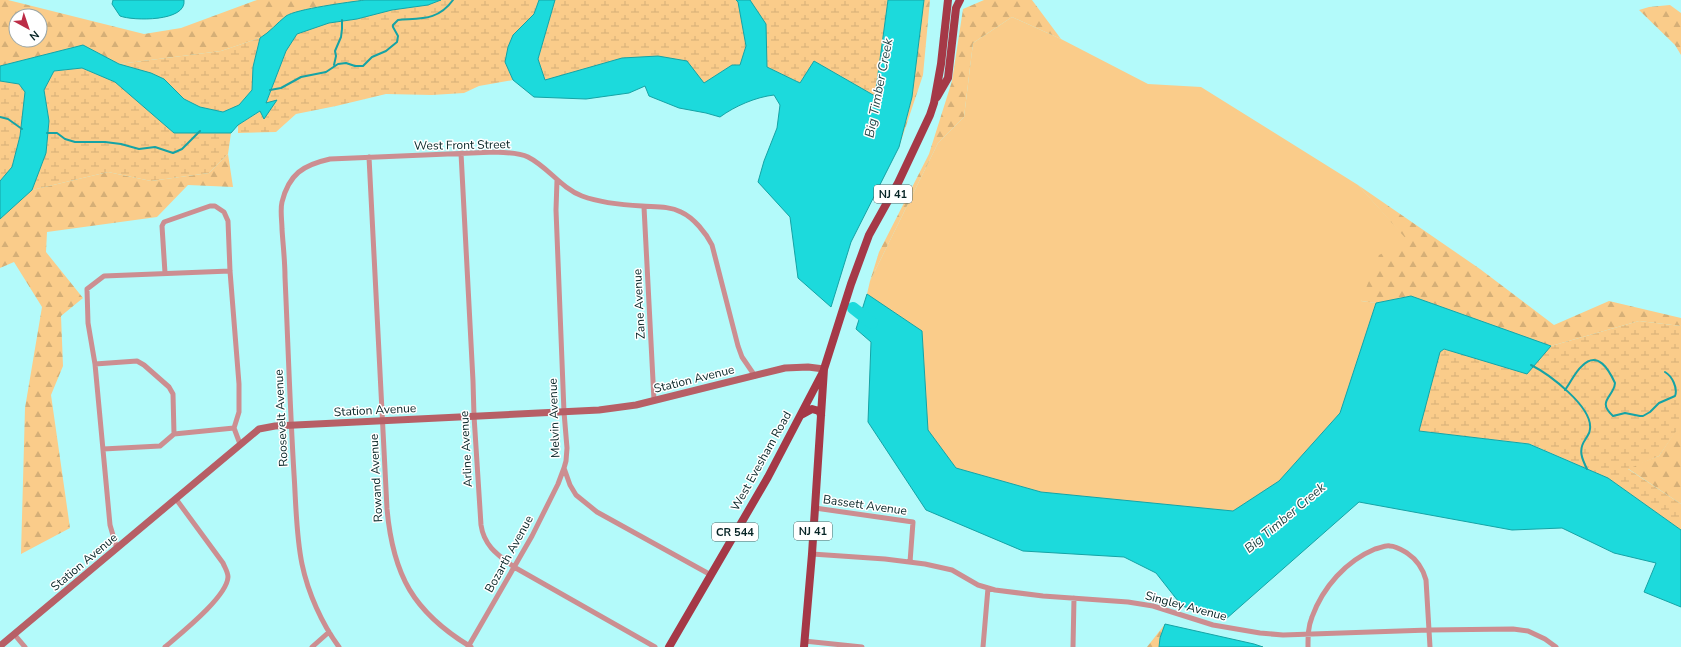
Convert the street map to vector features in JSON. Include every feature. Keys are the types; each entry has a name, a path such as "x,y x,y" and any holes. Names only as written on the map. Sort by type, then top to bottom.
{"main road":[{"name":"NJ 41","path":"804,644 812,554 824,369 851,284 869,235 898,184 930,115 934,103 941,64 948,0"},
{"path":"934,103 948,78 956,8 960,0"},
{"name":"West Evesham Road","path":"669,647 768,477 824,369"},
{"path":"799,417 812,409 819,411 821,415"}],"street":[{"name":"West Front Street","path":"291,181 305,167 313,163 330,159 460,153 508,153 527,156 538,163 572,191 582,196 619,204 672,208 682,212 708,237 712,245 738,346 742,357 755,376"},
{"name":"Arline Avenue","path":"460,153 473,373 474,416 482,534 484,540 497,555 514,567 655,647"},
{"name":"Rowand Avenue","path":"369,157 389,533 396,562 405,584 423,608 469,647"},
{"name":"Melvin Avenue","path":"557,180 556,210 564,412 567,448 564,468 570,485 585,504 597,512 710,575"},
{"name":"Roosevelt Avenue","path":"291,181 281,203 281,216 298,535 302,565 315,604 329,632 339,647"},
{"path":"165,273 162,226 164,222 210,206 215,206 224,212 228,221 230,271 239,384 239,412 234,428 240,444"},
{"name":"Zane Avenue","path":"644,206 654,400"},
{"path":"117,549 110,525 97,382 88,323 87,289 104,276 230,271"},
{"path":"95,364 137,361 144,365 169,387 173,394 174,434"},
{"name":"Station Avenue","path":"0,646 259,429 291,425 599,410 636,405 785,368 808,367 824,369"},
{"path":"103,449 160,446 174,434 234,428"},
{"name":"Bozarth Avenue","path":"469,647 514,567 558,484 564,468"},
{"path":"165,647 219,597 228,578 228,572 223,563 176,499"},
{"name":"Bassett Avenue","path":"815,508 913,522 910,562"},
{"path":"1308,647 1308,633 1312,617 1332,581 1341,571 1358,557 1384,546 1391,546 1398,548 1413,558 1424,573 1430,647"},
{"name":"Singley Avenue","path":"812,554 910,562 952,570 966,579 988,588 1043,596 1153,606 1213,625 1260,633 1283,634 1513,629 1528,631 1545,639 1556,647"},
{"path":"983,647 988,588"},
{"path":"1073,647 1074,598"},
{"path":"312,647 329,632"},
{"path":"14,634 25,647"},
{"path":"804,644 862,647"}],"green space":[{"path":"0,0 8,0 40,8 8,8 8,48 48,48 48,10 144,34 181,28 257,0 365,0 316,8 287,15 272,30 260,38 221,51 119,64 83,45 0,66"},
{"path":"441,0 539,0 534,14 513,35 505,62 513,80 479,86 464,93 432,95 386,94 296,114 276,132 238,133 238,125 261,111 264,118 276,101 266,104 286,51 296,34 329,23 357,19 392,10 428,5"},
{"path":"555,0 736,0 738,2 746,46 740,65 732,65 704,83 610,62 545,80 538,60"},
{"path":"750,0 888,0 876,97 814,61 800,83 767,67 766,53"},
{"path":"924,0 930,0 923,75 899,147 912,97"},
{"path":"984,0 1032,0 1061,39 1012,17 973,43 964,117 938,143 870,281 879,252 929,154 952,81 963,9"},
{"path":"1670,5 1681,13 1681,55 1675,45 1639,10 1649,7"},
{"path":"1012,17 1061,39 1148,84 1201,87 1358,185 1409,241 1361,301 1376,303 1340,413 1279,481 1233,511 1041,492 956,468 928,430 922,331 867,294 870,281 938,143 964,117 973,43"},
{"path":"260,38 253,67 252,90 239,105 223,112 200,107 184,99 164,79 119,64 221,51"},
{"path":"82,68 115,82 174,133 231,133 228,154 209,173 151,181 108,172 32,190 46,153 49,121 44,90 54,71"},
{"path":"0,81 19,84 25,92 20,136 12,167 0,181"},
{"path":"228,154 233,187 188,185 157,217 47,232 46,252 83,298 61,316 63,366 51,395 70,528 21,554 25,408 42,307 14,262 0,268 0,219 32,190 108,172 151,181 209,173"},
{"path":"1358,185 1480,269 1554,325 1609,301 1681,318 1681,326 1639,321 1551,346 1411,296 1376,303 1361,301 1379,255 1408,241"},
{"path":"1639,321 1681,326 1681,430 1677,430 1659,456 1628,469 1681,504 1681,530 1608,478 1530,444 1419,431 1440,352 1444,349 1527,374 1551,346"},
{"path":"1677,429 1681,430 1681,504 1627,468 1659,456"},
{"path":"1165,624 1160,638 1159,647 1147,647"}],"water":[{"path":"113,0 184,0 183,7 177,12 168,16 136,19 120,16 112,4"},
{"path":"365,0 441,0 428,5 392,10 357,19 329,23 297,34 286,51 266,103 277,100 264,119 260,111 238,125 231,133 174,133 115,82 82,68 54,71 44,90 49,121 46,153 32,190 0,219 0,181 12,167 20,136 25,92 19,84 0,81 0,66 83,45 119,64 151,73 164,79 184,99 200,107 223,112 239,105 252,90 253,67 260,38 286,16 311,8"},
{"path":"539,0 555,0 538,59 545,80 622,58 658,56 687,61 704,83 732,65 740,65 746,46 738,2 736,0 750,0 766,24 767,67 800,83 814,61 875,96 888,0 924,0 912,97 899,147 851,242 831,307 798,278 790,217 758,182 764,161 777,128 780,105 774,95 746,103 732,109 720,117 679,108 649,96 645,86 629,93 586,99 534,97 513,80 505,62 508,47 513,35 534,14"},
{"path":"867,294 922,331 928,430 956,468 1041,492 1233,511 1279,481 1340,413 1376,303 1411,296 1551,346 1527,374 1444,349 1440,352 1419,431 1529,444 1608,478 1681,530 1681,607 1644,592 1656,563 1614,553 1562,528 1512,530 1359,502 1226,619 1182,606 1156,573 1124,557 1023,551 926,510 868,422 871,342 856,329"},
{"path":"1165,624 1263,647 1159,647 1160,638"}],"waterway":[{"path":"270,90 281,88 301,77 326,72 338,64 346,63 355,66 363,66 372,57 386,51 397,42 398,36 393,25 398,20 435,15 441,12 453,0"},
{"path":"334,65 336,56 335,51 341,37 342,20"},
{"path":"0,117 8,119 22,129"},
{"path":"47,133 57,133 65,139 75,142 105,142 121,144 139,149 155,147 173,153 182,149 200,131"},
{"name":"Big Timber Creek","path":"853,308 872,323"},
{"path":"1565,390 1582,366 1593,360 1598,361 1610,373 1615,383 1614,388 1607,399 1606,406 1608,411 1613,416 1625,413 1643,416 1650,412 1659,403 1675,396 1676,389 1674,382 1665,372"},
{"path":"1531,365 1558,383 1585,411 1589,420 1590,431 1581,451 1582,458 1587,469"}]}
